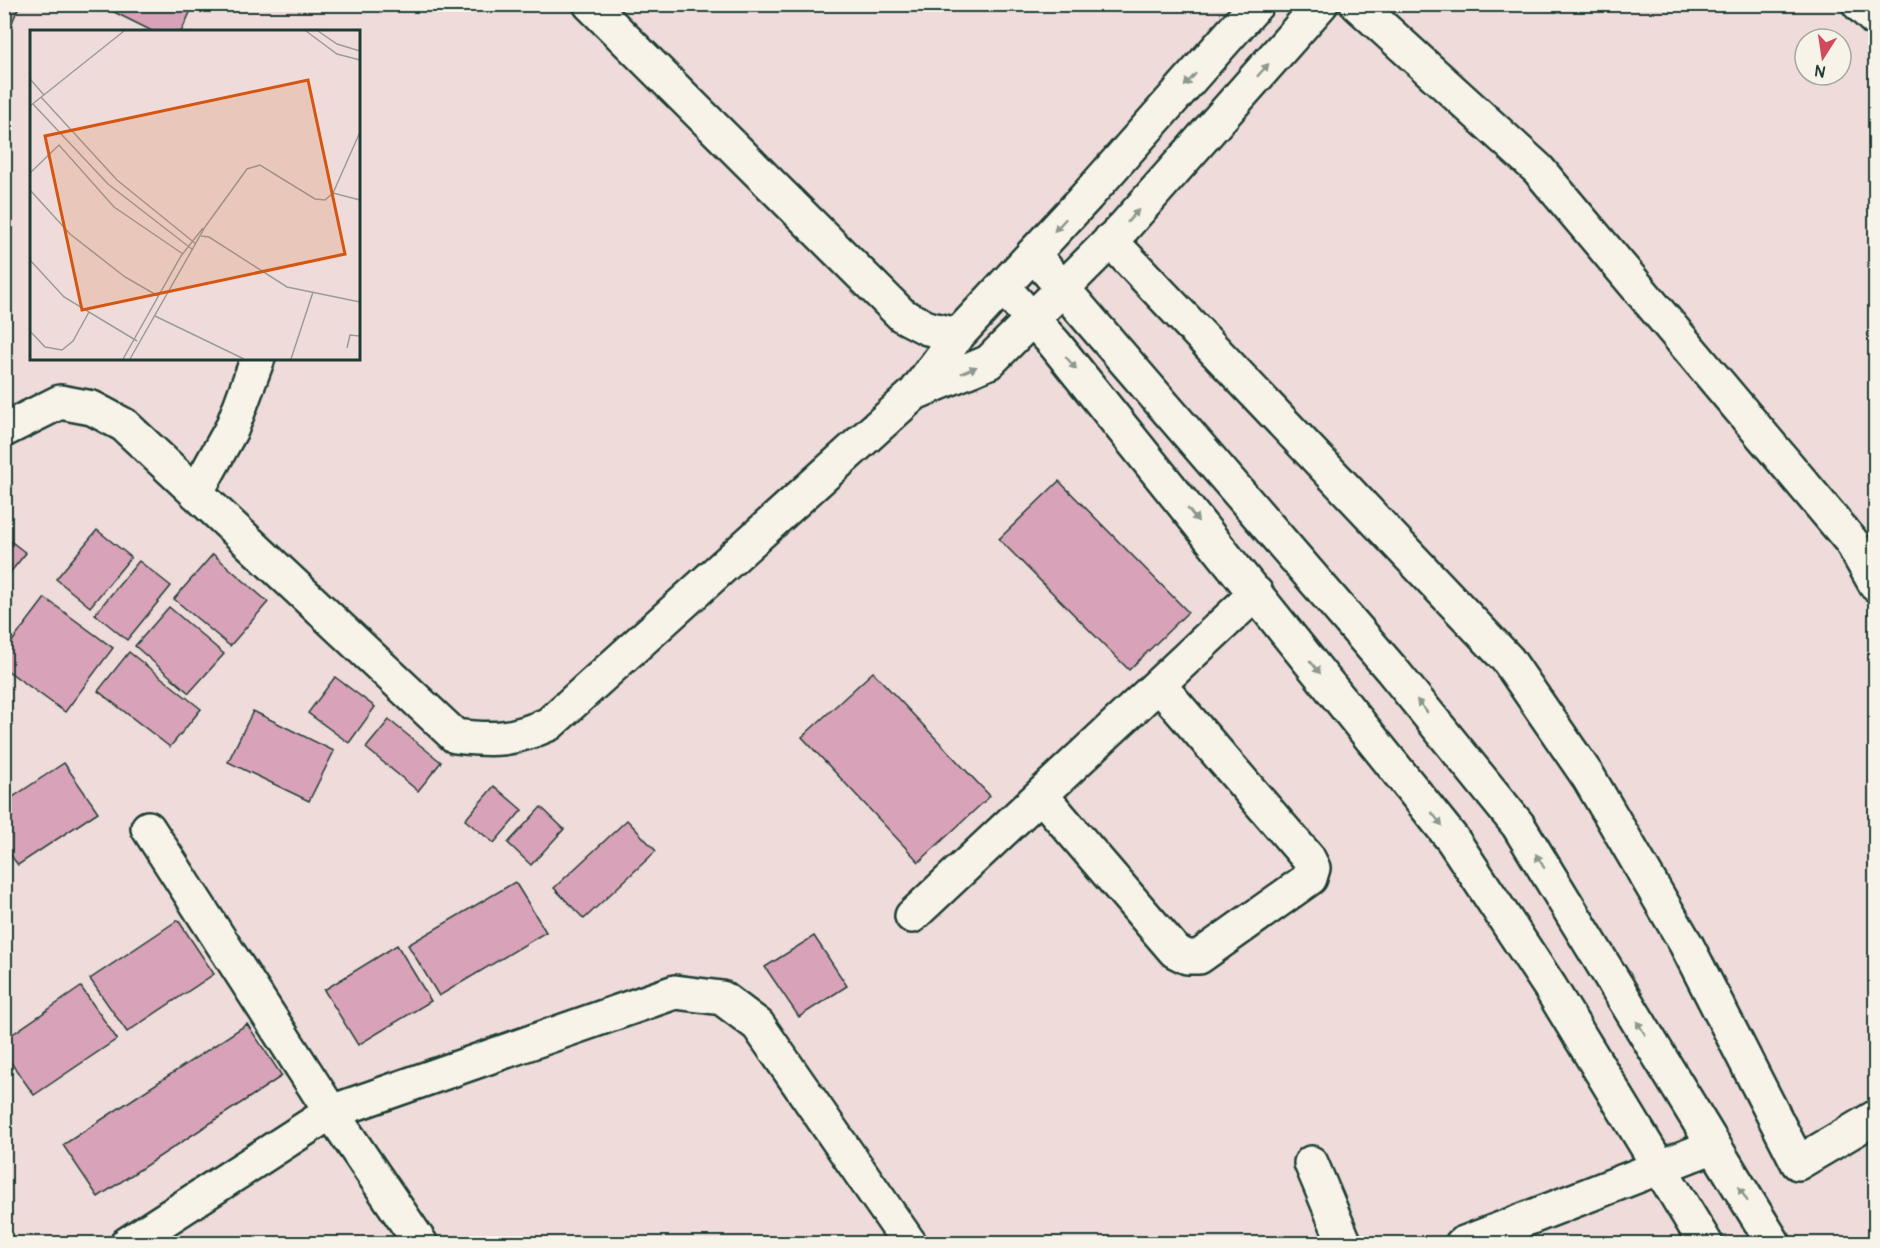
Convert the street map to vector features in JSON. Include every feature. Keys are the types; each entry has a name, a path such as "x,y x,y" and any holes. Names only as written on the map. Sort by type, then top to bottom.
{"street":[{"path":"590,4 902,315 927,328 958,335"},
{"path":"4,430 60,402 92,408 124,425 455,736 489,741 526,734 549,724 915,393 958,335 1257,4"},
{"path":"915,393 989,362 1110,240 1321,4"},
{"path":"1357,4 1538,169 1851,541 1875,585"},
{"path":"1859,4 1875,20"},
{"path":"1110,240 1508,660 1589,778 1675,925 1798,1163 1875,1117"},
{"path":"1033,254 1392,670 1518,825 1774,1244"},
{"path":"1003,286 1031,320 1054,343 1453,840 1550,987 1706,1244"},
{"path":"196,493 232,428 257,360"},
{"path":"912,915 1256,593"},
{"path":"1041,795 1175,951 1187,957 1199,957 1310,878 1313,868 1308,858 1159,685"},
{"path":"148,828 331,1112 421,1244"},
{"path":"127,1244 331,1112 675,992 722,998 758,1025 910,1244"},
{"path":"1462,1244 1714,1146"},
{"path":"1311,1163 1345,1244"}],"building":[{"path":"4,4 20,4 4,41"},
{"path":"98,4 194,4 182,30 150,30"},
{"path":"1059,481 1188,612 1129,670 999,539"},
{"path":"97,530 131,557 90,607 56,579"},
{"path":"4,536 26,553 4,580"},
{"path":"213,554 268,602 230,646 174,599"},
{"path":"139,561 171,586 127,640 95,614"},
{"path":"45,598 113,648 65,712 4,668 4,652"},
{"path":"169,607 224,654 189,693 135,646"},
{"path":"129,652 201,709 170,747 98,691"},
{"path":"873,672 990,796 919,862 802,737"},
{"path":"335,677 375,707 349,743 308,713"},
{"path":"253,711 334,751 309,801 228,762"},
{"path":"389,720 441,762 418,791 366,748"},
{"path":"64,763 98,812 18,865 4,846 4,803"},
{"path":"494,786 522,810 494,843 465,820"},
{"path":"541,807 564,829 531,865 508,843"},
{"path":"627,820 656,851 584,919 554,888"},
{"path":"515,882 546,932 439,996 408,945"},
{"path":"178,920 214,974 127,1032 90,979"},
{"path":"814,936 847,986 799,1017 765,967"},
{"path":"397,945 431,1001 358,1045 324,990"},
{"path":"81,987 117,1039 34,1095 4,1053 4,1040"},
{"path":"247,1024 282,1076 98,1197 63,1145"}]}
